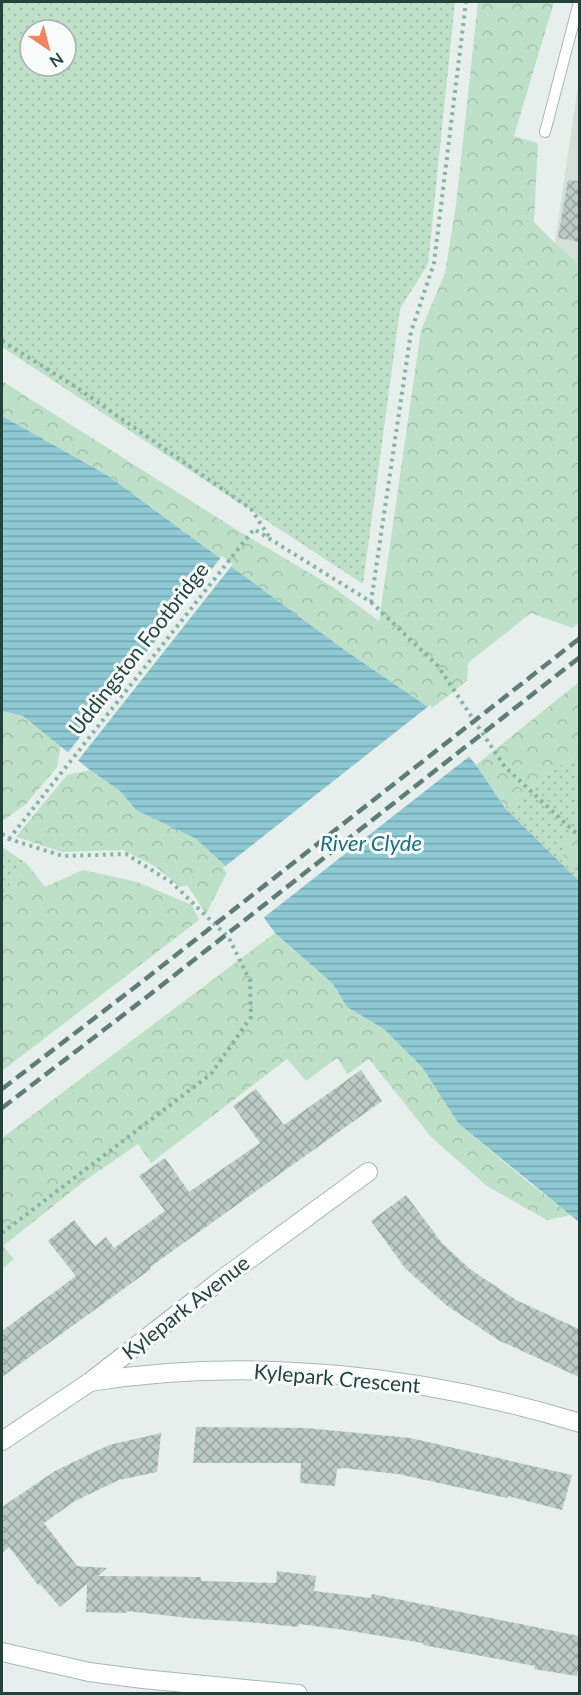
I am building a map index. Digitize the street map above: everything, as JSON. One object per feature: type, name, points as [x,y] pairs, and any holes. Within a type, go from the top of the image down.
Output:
[{"type":"street","name":"Kylepark Avenue","points":[[2,1441],[90,1382],[220,1280],[368,1172]]},
{"type":"street","name":"Kylepark Crescent","points":[[90,1382],[141,1374],[213,1369],[309,1373],[400,1382],[537,1410],[579,1423]]},
{"type":"street","points":[[2,1652],[89,1672],[298,1694]]},
{"type":"lane","points":[[545,132],[579,2]]},
{"type":"path","points":[[371,602],[411,332],[435,262],[466,2]]},
{"type":"path","points":[[2,341],[76,387],[250,509],[271,539],[371,602],[438,666],[506,767],[579,837]]},
{"type":"path","name":"Uddingston Footbridge","points":[[9,839],[239,546],[254,529],[271,539]]},
{"type":"path","points":[[2,834],[9,839],[63,856],[126,854],[171,882],[229,938],[250,981],[251,1017],[211,1074],[2,1233]]},
{"type":"shaded area","points":[[579,78],[579,264],[555,243]]},
{"type":"green space","points":[[2,2],[455,2],[428,264],[400,309],[363,584],[2,347]]},
{"type":"green space","points":[[478,2],[554,2],[514,136],[538,143],[534,222],[579,264],[580,622],[572,628],[531,613],[468,663],[467,681],[431,709],[346,651],[107,475],[2,416],[2,381],[237,530],[333,587],[379,621],[421,330],[445,273],[456,205]]},
{"type":"green space","points":[[579,682],[579,751],[505,808],[476,765]]},
{"type":"green space","points":[[2,711],[23,716],[61,746],[57,767],[26,804],[4,820],[2,819]]},
{"type":"green space","points":[[579,751],[579,881],[505,808]]},
{"type":"green space","points":[[90,770],[120,791],[136,810],[194,837],[229,869],[206,914],[187,885],[180,887],[156,867],[124,850],[62,852],[16,837],[67,775]]},
{"type":"green space","points":[[579,828],[579,875],[563,855],[565,840]]},
{"type":"green space","points":[[2,847],[27,864],[2,895]]},
{"type":"green space","points":[[27,864],[45,887],[83,870],[137,882],[192,905],[199,920],[2,1071],[2,895]]},
{"type":"green space","points":[[275,933],[333,984],[347,1007],[384,1029],[422,1067],[459,1124],[571,1215],[547,1220],[487,1186],[432,1138],[369,1059],[347,1074],[337,1058],[306,1081],[287,1059],[151,1163],[138,1144],[87,1179],[3,1246],[14,1259],[2,1269],[2,1138]]},
{"type":"water","name":"River Clyde","points":[[2,416],[107,475],[346,651],[431,709],[476,765],[505,808],[579,881],[579,1222],[459,1124],[422,1067],[384,1029],[347,1007],[333,984],[275,933],[229,869],[195,838],[136,810],[120,791],[23,716],[2,711]]},
{"type":"pier","points":[[222,556],[233,564],[76,763],[66,755]]},
{"type":"pier","points":[[430,705],[471,755],[262,919],[223,868]]},
{"type":"building","points":[[568,180],[579,181],[579,242],[558,238]]},
{"type":"building","points":[[361,1070],[382,1101],[150,1267],[151,1269],[2,1377],[2,1331],[76,1276],[48,1241],[74,1220],[95,1246],[106,1237],[114,1248],[165,1211],[139,1176],[165,1158],[189,1192],[260,1143],[233,1106],[256,1089],[284,1125]]},
{"type":"building","points":[[406,1195],[442,1243],[470,1269],[516,1300],[579,1329],[579,1377],[498,1340],[446,1305],[405,1268],[371,1221]]},
{"type":"building","points":[[196,1427],[306,1428],[410,1438],[572,1475],[562,1510],[508,1496],[507,1498],[398,1474],[343,1468],[337,1469],[335,1486],[300,1483],[301,1463],[193,1463]]},
{"type":"building","points":[[161,1433],[157,1472],[119,1480],[75,1501],[44,1523],[77,1566],[107,1568],[98,1576],[201,1577],[201,1581],[276,1583],[277,1571],[316,1576],[314,1591],[371,1598],[372,1594],[579,1636],[577,1676],[534,1669],[535,1666],[423,1645],[423,1643],[299,1624],[298,1627],[127,1611],[127,1613],[86,1612],[87,1584],[60,1607],[40,1584],[38,1585],[9,1547],[2,1553],[2,1507],[55,1471],[109,1445]]},
{"type":"railway","points":[[2,1089],[580,638]]},
{"type":"railway","points":[[2,1108],[580,657]]}]
